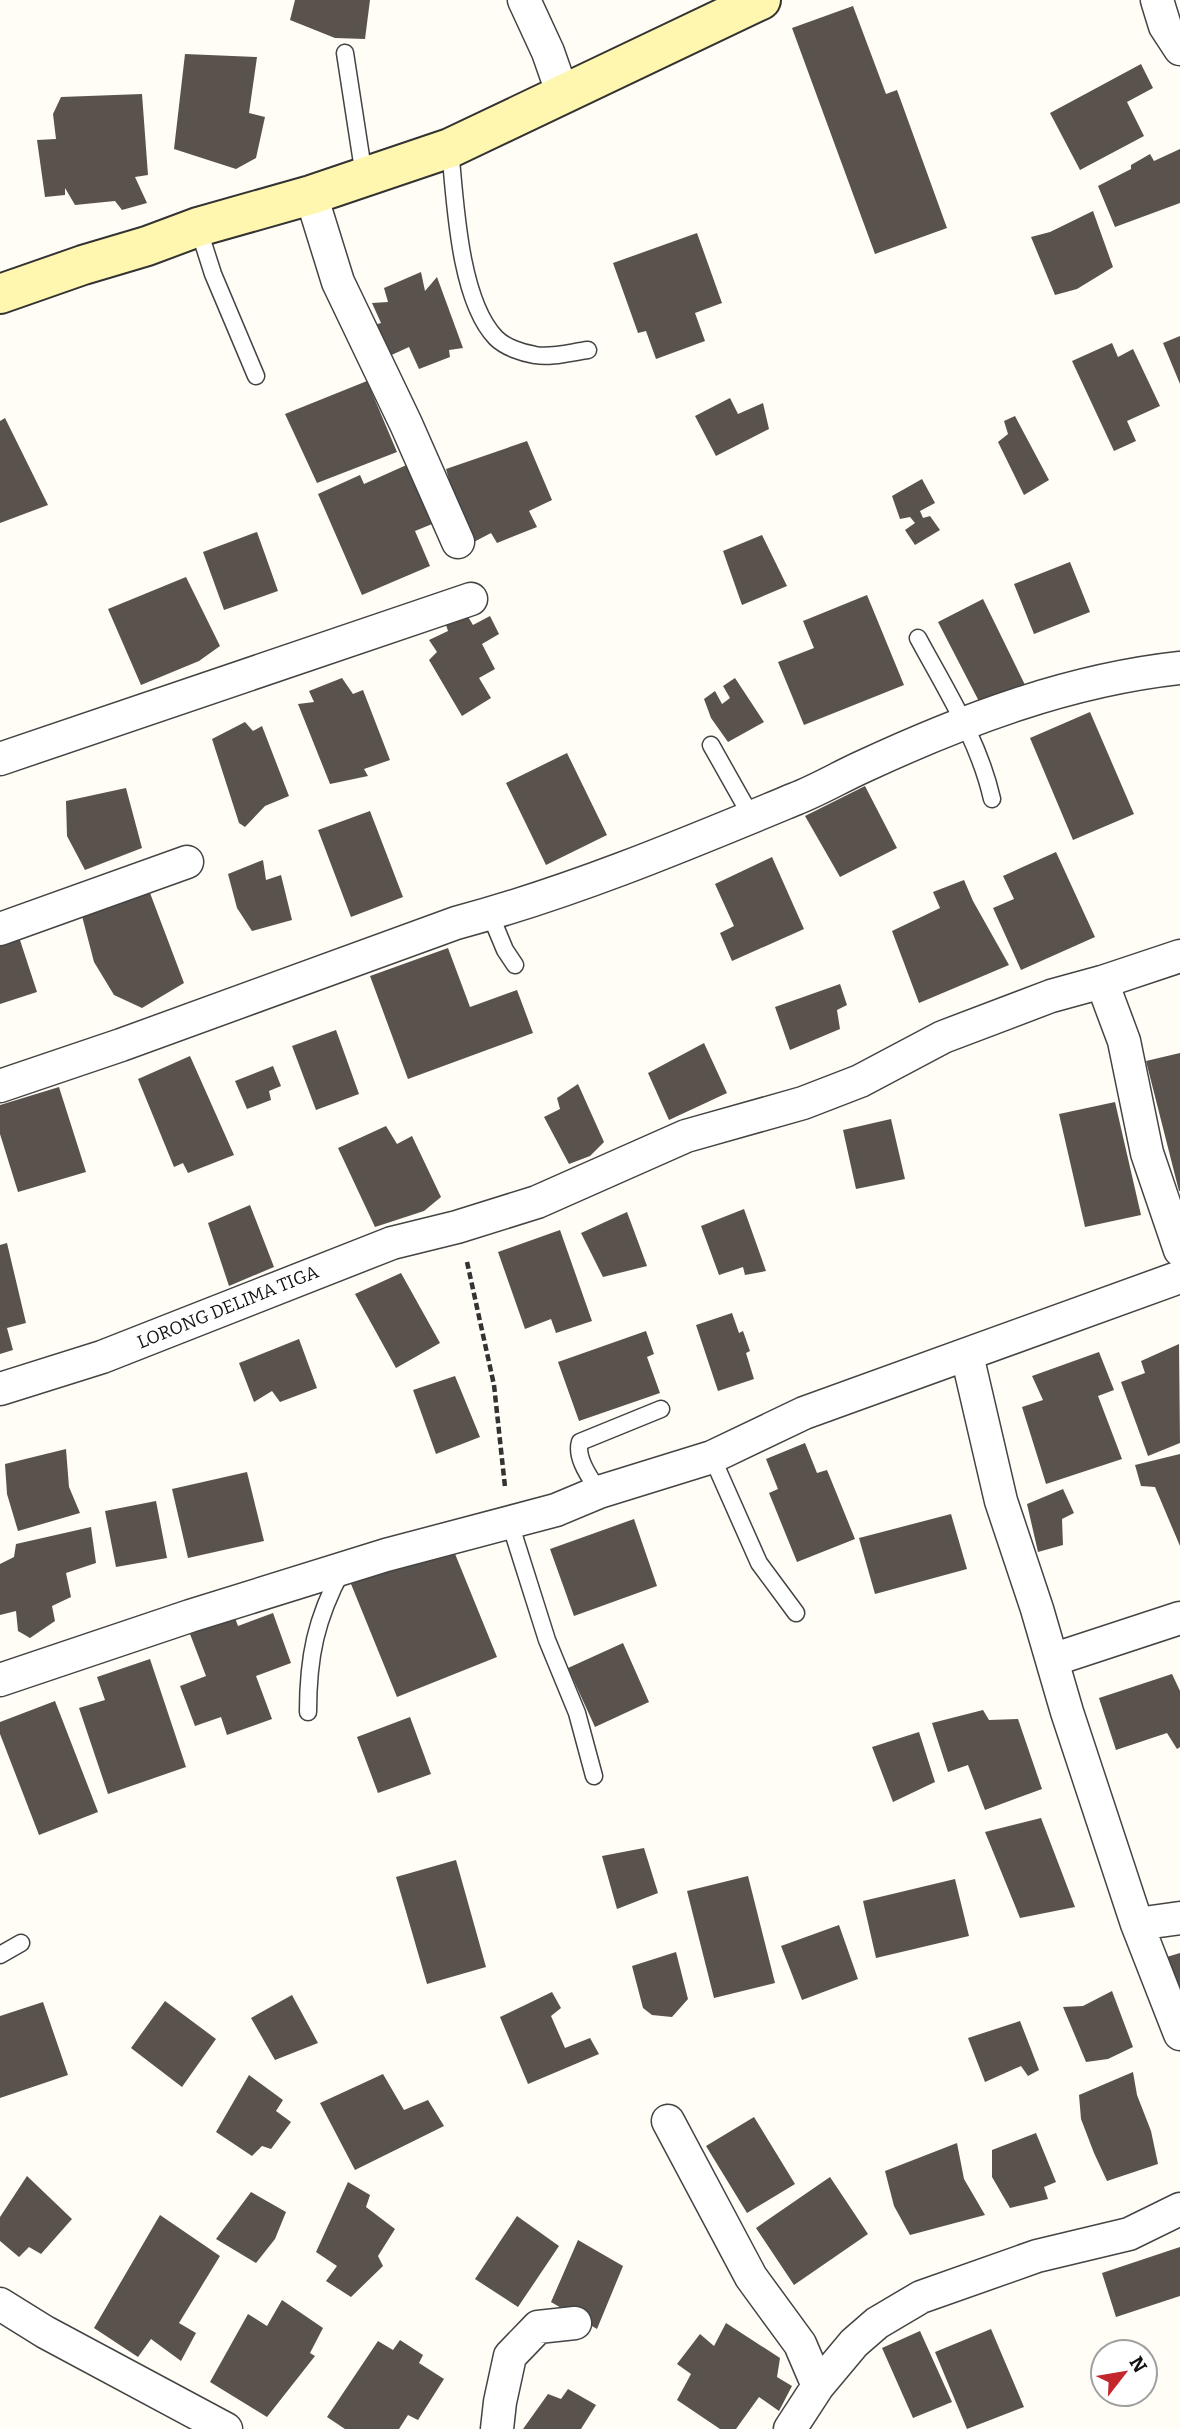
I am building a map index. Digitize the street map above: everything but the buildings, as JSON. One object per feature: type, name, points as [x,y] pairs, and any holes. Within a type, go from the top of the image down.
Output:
[{"type":"street","points":[[524,0],[548,52],[563,95]]},
{"type":"street","points":[[0,295],[198,227],[312,195],[450,148],[761,0]]},
{"type":"street","points":[[1157,0],[1165,26],[1180,49]]},
{"type":"street","points":[[312,195],[338,282],[406,424],[458,542]]},
{"type":"street","points":[[0,759],[471,599]]},
{"type":"street","points":[[0,1086],[146,1037],[456,923],[490,914],[650,859],[797,799],[862,766],[964,724],[1067,688],[1142,672],[1180,668]]},
{"type":"street","points":[[0,929],[187,862]]},
{"type":"street","name":"LORONG DELIMA TIGA","points":[[0,1389],[102,1357],[392,1243],[457,1227],[537,1202],[686,1136],[803,1103],[860,1081],[943,1037],[1051,996],[1180,956]]},
{"type":"street","points":[[1102,982],[1124,1041],[1147,1153],[1180,1250]]},
{"type":"street","points":[[0,1680],[190,1616],[386,1555],[556,1510],[599,1492],[712,1457],[804,1413],[1180,1277]]},
{"type":"street","points":[[967,1355],[1001,1501],[1136,1924],[1180,2034]]},
{"type":"street","points":[[1052,1660],[1180,1618]]},
{"type":"street","points":[[1136,1924],[1180,1918]]},
{"type":"street","points":[[668,2121],[751,2277],[800,2344],[818,2386]]},
{"type":"street","points":[[790,2429],[818,2386],[854,2343],[877,2323],[921,2297],[1037,2256],[1129,2234],[1180,2209]]},
{"type":"street","points":[[0,2304],[45,2332],[226,2429]]},
{"type":"street","points":[[497,2429],[510,2356],[538,2327],[575,2323]]},
{"type":"lane","points":[[345,52],[364,176]]},
{"type":"lane","points":[[450,148],[463,261],[484,323],[498,340],[516,350],[537,356],[588,350]]},
{"type":"lane","points":[[198,227],[213,274],[256,376]]},
{"type":"lane","points":[[918,638],[964,724],[986,773],[992,799]]},
{"type":"lane","points":[[711,745],[751,816]]},
{"type":"lane","points":[[490,914],[505,950],[515,965]]},
{"type":"lane","points":[[599,1492],[580,1458],[580,1443],[661,1409]]},
{"type":"lane","points":[[712,1457],[759,1563],[796,1613]]},
{"type":"lane","points":[[510,1523],[547,1640],[577,1713],[594,1776]]},
{"type":"lane","points":[[308,1712],[311,1652],[325,1603],[342,1569]]},
{"type":"lane","points":[[0,1955],[21,1943]]},
{"type":"path","points":[[457,1227],[494,1385],[510,1523]]}]
